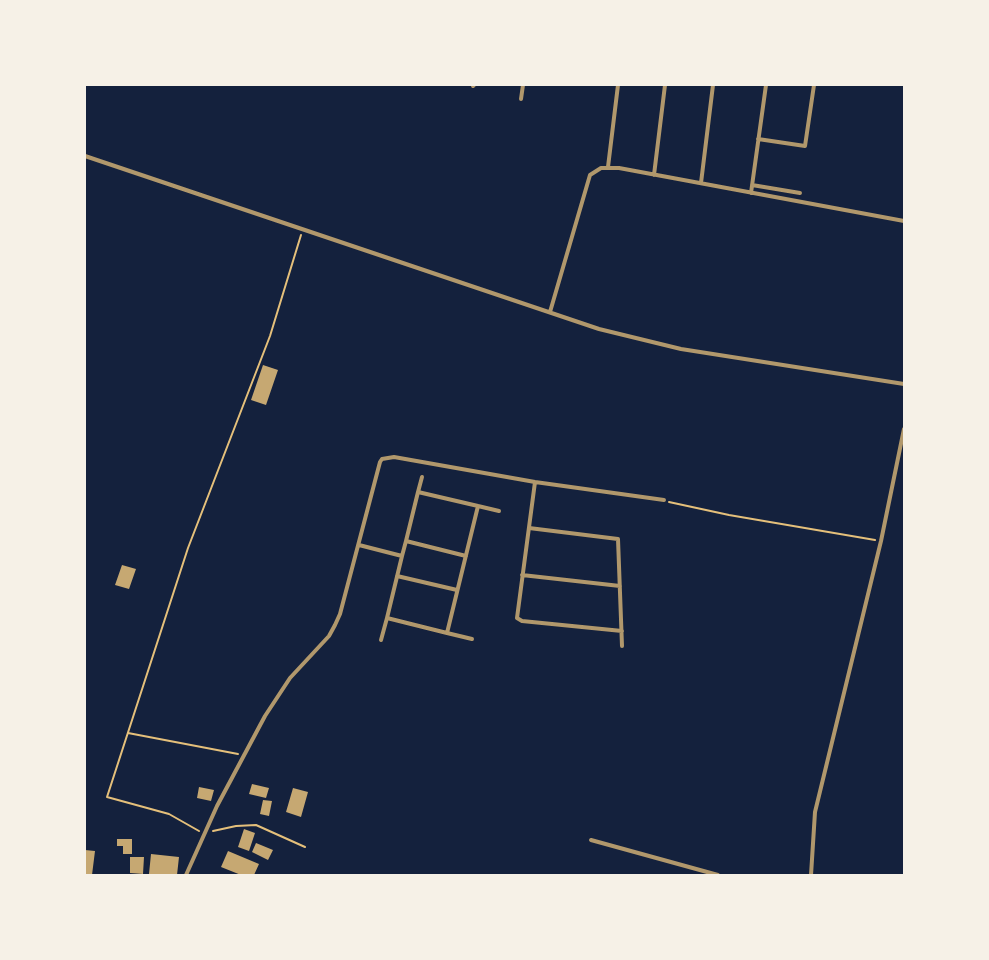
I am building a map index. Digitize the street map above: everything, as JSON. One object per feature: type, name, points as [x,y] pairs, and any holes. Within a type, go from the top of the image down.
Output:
[{"type":"street","points":[[521,99],[523,85]]},
{"type":"street","points":[[608,167],[618,85]]},
{"type":"street","points":[[654,175],[665,85]]},
{"type":"street","points":[[701,183],[713,85]]},
{"type":"street","points":[[751,193],[766,85]]},
{"type":"street","points":[[758,139],[805,146],[814,85]]},
{"type":"street","points":[[85,156],[303,230],[381,254],[600,329],[681,349],[904,384]]},
{"type":"street","points":[[550,312],[590,175],[596,170],[608,167],[904,221]]},
{"type":"street","points":[[752,185],[800,193]]},
{"type":"street","points":[[811,875],[815,812],[881,541],[904,428]]},
{"type":"street","points":[[186,875],[204,834],[243,755],[265,716],[290,678],[329,636],[335,625],[340,614],[380,462],[385,458],[394,457],[535,482],[664,500]]},
{"type":"street","points":[[381,640],[422,477]]},
{"type":"street","points":[[535,482],[517,616],[520,620],[622,631]]},
{"type":"street","points":[[418,492],[499,511]]},
{"type":"street","points":[[447,633],[478,506]]},
{"type":"street","points":[[529,528],[618,539],[622,646]]},
{"type":"street","points":[[406,541],[466,556]]},
{"type":"street","points":[[359,545],[402,556]]},
{"type":"street","points":[[522,575],[620,586]]},
{"type":"street","points":[[397,576],[457,590]]},
{"type":"street","points":[[387,618],[472,639]]},
{"type":"street","points":[[591,840],[696,873],[718,875]]},
{"type":"path","points":[[303,230],[270,336],[188,548],[107,796],[169,814],[204,834],[236,826],[256,826],[305,847]]},
{"type":"path","points":[[664,500],[729,515],[881,541]]},
{"type":"path","points":[[128,733],[243,755]]},
{"type":"building","points":[[263,365],[278,370],[266,405],[251,400]]},
{"type":"building","points":[[122,565],[136,569],[129,589],[115,585]]},
{"type":"building","points":[[252,784],[269,788],[266,798],[249,794]]},
{"type":"building","points":[[199,787],[214,790],[211,801],[197,798]]},
{"type":"building","points":[[293,788],[308,792],[301,817],[286,812]]},
{"type":"building","points":[[263,800],[272,801],[269,816],[260,814]]},
{"type":"building","points":[[244,829],[255,833],[249,851],[238,847]]},
{"type":"building","points":[[117,839],[132,839],[132,854],[123,854],[123,846],[117,846]]},
{"type":"building","points":[[256,843],[273,850],[268,860],[252,852]]},
{"type":"building","points":[[85,850],[95,851],[92,875],[85,875]]},
{"type":"building","points":[[228,851],[259,864],[254,875],[241,875],[221,867]]},
{"type":"building","points":[[151,854],[179,857],[177,875],[149,874]]},
{"type":"building","points":[[130,857],[144,857],[143,874],[130,873]]}]
